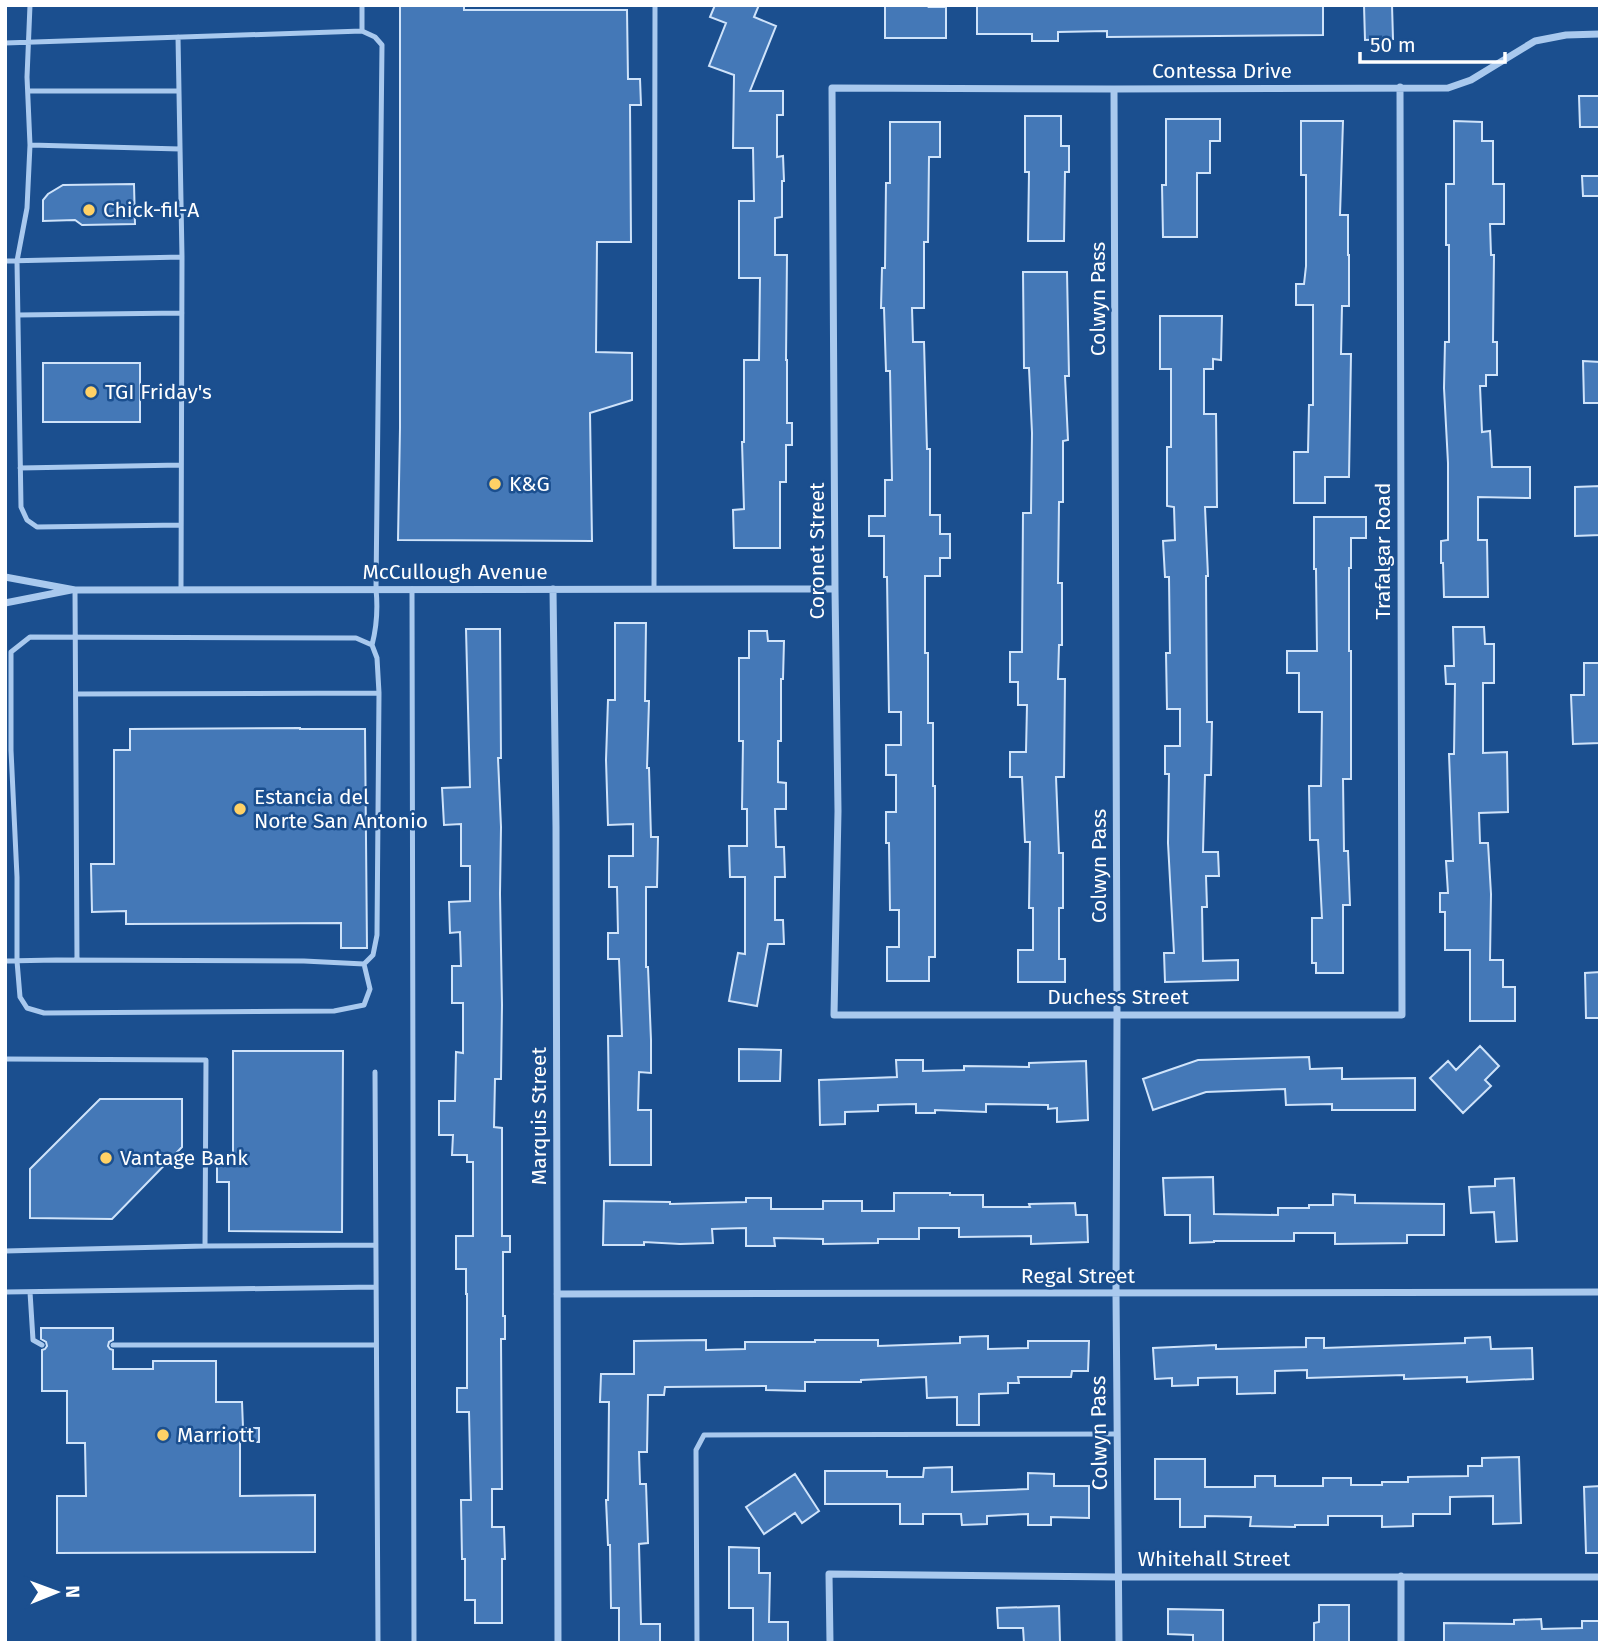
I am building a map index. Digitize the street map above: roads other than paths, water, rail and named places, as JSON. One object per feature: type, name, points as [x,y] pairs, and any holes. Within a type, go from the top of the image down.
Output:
[{"type":"street","name":"Contessa Drive","points":[[832,88],[1448,88],[1471,80],[1535,41],[1566,35],[1600,34]]},
{"type":"street","name":"Trafalgar Road","points":[[1400,87],[1402,1015]]},
{"type":"street","name":"Coronet Street","points":[[832,88],[838,811],[834,1015]]},
{"type":"street","name":"Colwyn Pass","points":[[1114,89],[1119,1643]]},
{"type":"street","name":"McCullough Avenue","points":[[5,576],[75,590]]},
{"type":"street","name":"Marquis Street","points":[[552,589],[556,841],[558,1643]]},
{"type":"street","name":"McCullough Avenue","points":[[5,603],[75,590],[835,589]]},
{"type":"street","name":"Duchess Street","points":[[834,1015],[1402,1015]]},
{"type":"street","name":"Regal Street","points":[[557,1294],[1600,1292]]},
{"type":"street","name":"Whitehall Street","points":[[830,1643],[829,1574],[1600,1577]]},
{"type":"street","points":[[1401,1576],[1401,1643]]},
{"type":"lane","points":[[30,5],[27,208],[17,261],[21,507],[27,520],[37,527],[181,525]]},
{"type":"lane","points":[[362,5],[362,31]]},
{"type":"lane","points":[[654,589],[655,5]]},
{"type":"lane","points":[[5,43],[362,31],[375,37],[382,45],[377,618],[372,645],[377,658],[379,693],[377,935],[373,955],[364,964],[304,961],[5,961]]},
{"type":"lane","points":[[178,37],[182,257],[181,589]]},
{"type":"lane","points":[[28,91],[179,91]]},
{"type":"lane","points":[[30,145],[180,149]]},
{"type":"lane","points":[[5,261],[182,257]]},
{"type":"lane","points":[[18,315],[182,313]]},
{"type":"lane","points":[[20,468],[181,465]]},
{"type":"lane","points":[[412,589],[414,1643]]},
{"type":"lane","points":[[75,590],[77,960]]},
{"type":"lane","points":[[364,964],[370,989],[364,1005],[334,1012],[44,1013],[27,1008],[20,997],[17,961],[17,877],[9,782],[11,652],[30,637],[356,638],[372,645]]},
{"type":"lane","points":[[76,694],[379,693]]},
{"type":"lane","points":[[5,1059],[206,1060],[205,1246]]},
{"type":"lane","points":[[375,1072],[378,1643]]},
{"type":"lane","points":[[5,1251],[376,1245]]},
{"type":"lane","points":[[5,1292],[376,1287]]},
{"type":"lane","points":[[30,1292],[33,1340],[41,1345]]},
{"type":"lane","points":[[113,1345],[376,1345]]},
{"type":"lane","points":[[697,1643],[696,1450],[704,1435],[1117,1434]]},
{"type":"place","name":"Chick-fil-A","points":[[89,210]]},
{"type":"place","name":"TGI Friday's","points":[[91,392]]},
{"type":"place","name":"K&G","points":[[495,484]]},
{"type":"place","name":"Estancia del Norte San Antonio","points":[[240,809]]},
{"type":"place","name":"Vantage Bank","points":[[106,1158]]},
{"type":"place","name":"Marriott","points":[[163,1435]]}]
